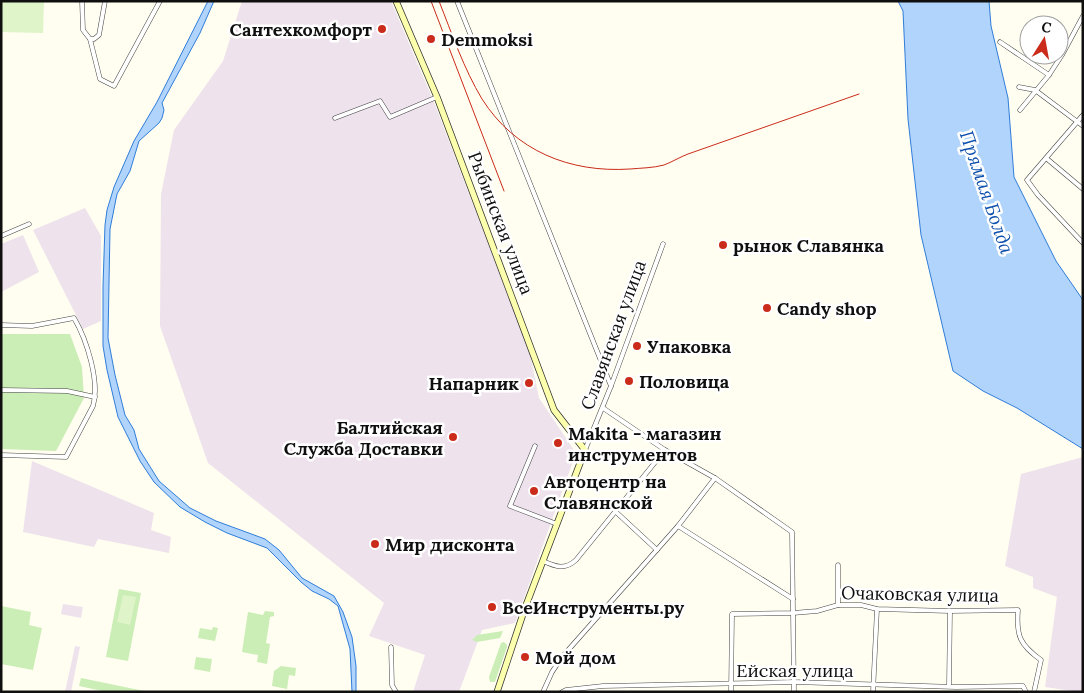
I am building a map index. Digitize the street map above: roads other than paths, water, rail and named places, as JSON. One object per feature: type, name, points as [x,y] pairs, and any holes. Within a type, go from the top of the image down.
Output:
[{"type":"main road","name":"Рыбинская улица","points":[[396,1],[437,97],[554,410],[585,450]]},
{"type":"main road","name":"Славянская улица","points":[[497,690],[585,450]]},
{"type":"street","points":[[82,1],[83,30],[90,39],[100,80],[114,86],[160,1]]},
{"type":"street","points":[[90,39],[94,39],[99,35],[105,1]]},
{"type":"street","points":[[457,1],[611,386]]},
{"type":"street","points":[[1020,110],[1049,75],[1083,16]]},
{"type":"street","points":[[1000,42],[1049,75]]},
{"type":"street","points":[[1019,88],[1035,90],[1083,126]]},
{"type":"street","points":[[335,118],[380,101],[390,117],[437,97]]},
{"type":"street","points":[[1083,115],[1027,180],[1038,195],[1083,243]]},
{"type":"street","points":[[1046,158],[1083,189]]},
{"type":"street","points":[[1,236],[29,224]]},
{"type":"street","name":"Славянская улица","points":[[585,450],[611,386],[662,244]]},
{"type":"street","points":[[1,325],[32,326],[74,318],[80,328],[96,381],[93,406],[66,457],[1,455]]},
{"type":"street","points":[[1,390],[67,391],[95,397]]},
{"type":"street","points":[[602,408],[665,450],[715,478],[792,532],[794,692]]},
{"type":"street","points":[[535,446],[510,506],[557,524]]},
{"type":"street","points":[[543,561],[555,565],[569,566],[576,560],[665,450]]},
{"type":"street","points":[[543,692],[552,672],[562,657],[658,550],[715,478]]},
{"type":"street","points":[[616,512],[658,550]]},
{"type":"street","points":[[678,526],[793,599]]},
{"type":"street","points":[[838,565],[838,605]]},
{"type":"street","name":"Очаковская улица","points":[[731,684],[732,614],[793,613],[838,605],[861,605],[877,609],[1018,610],[1016,630],[1027,650],[1041,660],[1034,692]]},
{"type":"street","points":[[873,692],[877,609]]},
{"type":"street","points":[[949,686],[950,611]]},
{"type":"street","points":[[391,647],[392,685],[396,692]]},
{"type":"street","name":"Ейская улица","points":[[562,692],[603,686],[794,682],[949,686],[956,689],[1022,686],[1026,692]]},
{"type":"street","points":[[731,684],[731,692]]},
{"type":"street","points":[[602,692],[603,686]]},
{"type":"street","points":[[655,686],[655,692]]},
{"type":"water","points":[[208,1],[214,1],[200,33],[162,103],[164,110],[162,118],[139,141],[130,171],[117,194],[110,229],[108,338],[115,375],[125,415],[134,430],[139,449],[159,481],[190,508],[216,521],[265,539],[279,550],[302,578],[334,596],[343,612],[352,637],[356,666],[356,692],[352,692],[350,649],[338,606],[329,599],[312,591],[267,548],[227,533],[205,522],[180,507],[154,482],[140,461],[118,417],[107,370],[103,346],[103,286],[107,210],[114,187],[134,141],[157,102]]},
{"type":"water","name":"Прямая Болда","points":[[898,1],[989,1],[991,26],[1008,98],[1014,177],[1056,261],[1083,300],[1083,449],[1017,408],[983,391],[953,371],[921,235],[908,119],[903,11]]},
{"type":"railway","points":[[431,1],[504,191]]},
{"type":"railway","points":[[439,1],[470,76],[482,99],[495,117],[528,145],[546,155],[586,167],[630,169],[664,165],[688,154],[859,94]]},
{"type":"place","name":"Сантехкомфорт","points":[[382,29]]},
{"type":"place","name":"Demmoksi","points":[[431,39]]},
{"type":"place","name":"рынок Славянка","points":[[723,245]]},
{"type":"place","name":"Candy shop","points":[[767,308]]},
{"type":"place","name":"Упаковка","points":[[637,346]]},
{"type":"place","name":"Половица","points":[[629,381]]},
{"type":"place","name":"Напарник","points":[[529,383]]},
{"type":"place","name":"Балтийская Служба Доставки","points":[[453,437]]},
{"type":"place","name":"Makita - магазин инструментов","points":[[558,443]]},
{"type":"place","name":"Автоцентр на Славянской","points":[[534,491]]},
{"type":"place","name":"Мир дисконта","points":[[375,544]]},
{"type":"place","name":"ВсеИнструменты.ру","points":[[492,607]]},
{"type":"place","name":"Мой дом","points":[[525,657]]}]
